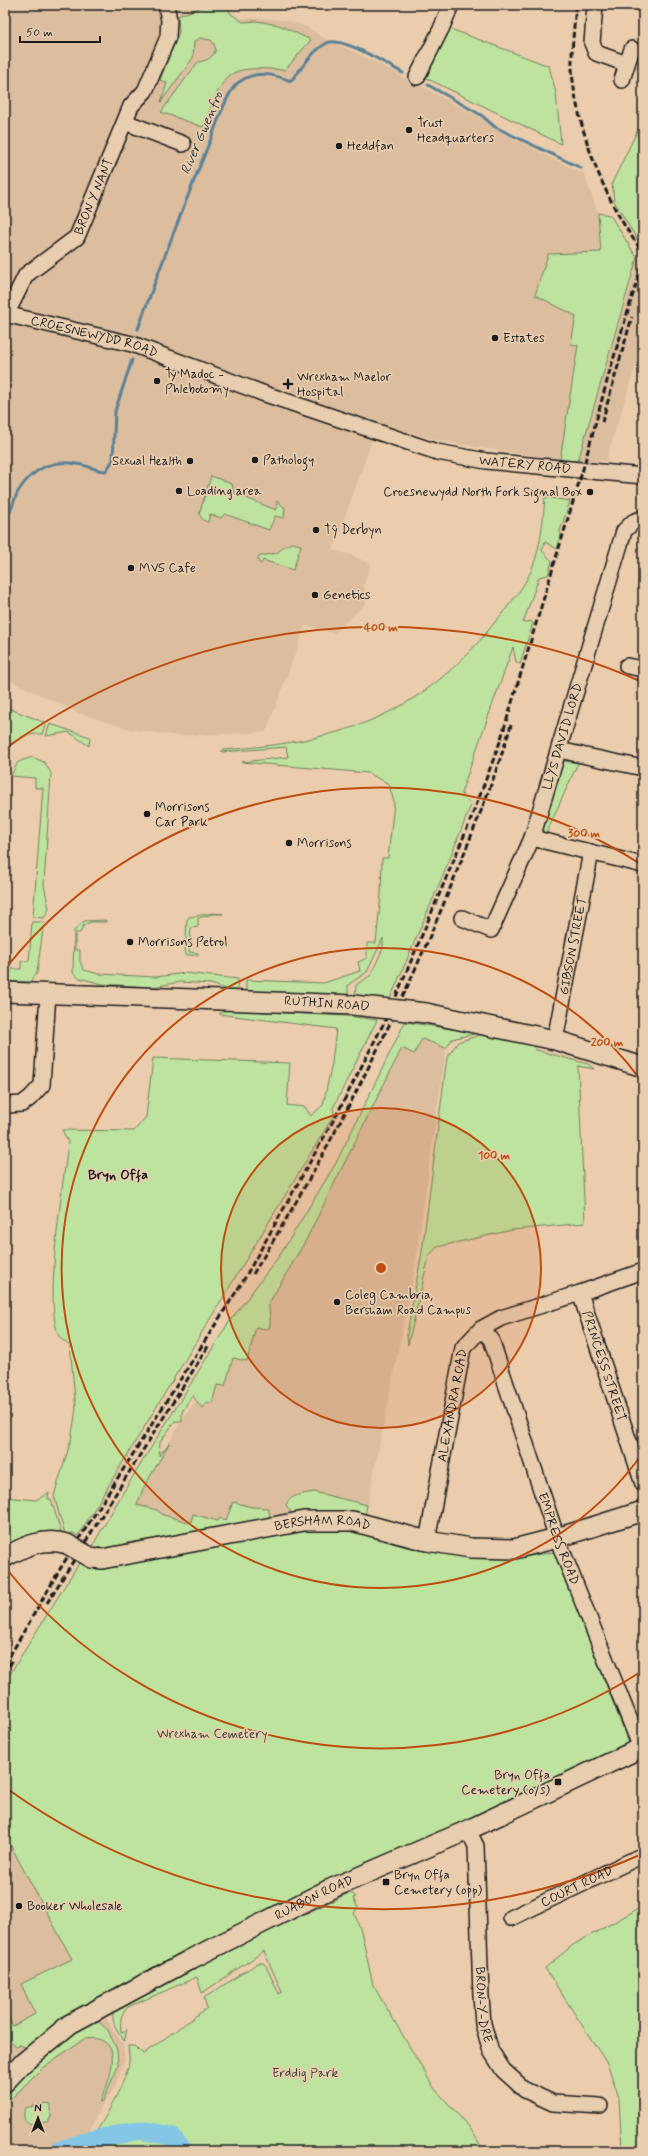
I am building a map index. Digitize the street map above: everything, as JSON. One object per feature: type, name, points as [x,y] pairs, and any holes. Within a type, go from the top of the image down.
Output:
[{"type":"main road","name":"RUTHIN ROAD","points":[[5,992],[353,1005],[426,1013],[555,1040],[643,1066]]},
{"type":"main road","name":"BERSHAM ROAD","points":[[5,1557],[26,1546],[47,1540],[67,1544],[92,1558],[102,1559],[304,1521],[352,1521],[427,1541],[471,1548],[514,1549],[557,1538],[643,1511]]},
{"type":"main road","name":"RUABON ROAD","points":[[5,2082],[24,2063],[70,2024],[272,1917],[328,1890],[468,1830],[642,1749]]},
{"type":"street","name":"BRON Y NANT","points":[[6,315],[26,274],[77,237],[131,106],[145,91],[168,37],[169,20],[166,5]]},
{"type":"street","points":[[416,77],[441,29],[451,5]]},
{"type":"street","points":[[595,5],[592,43],[596,53],[627,64]]},
{"type":"street","points":[[622,80],[632,49]]},
{"type":"street","points":[[125,122],[183,144]]},
{"type":"street","name":"CROESNEWYDD ROAD","points":[[6,315],[132,344],[265,394],[409,443]]},
{"type":"street","name":"WATERY ROAD","points":[[409,443],[437,452],[486,462],[643,476]]},
{"type":"street","name":"LLYS DAVID LORD","points":[[462,918],[490,930],[532,838],[624,531],[633,522],[643,518]]},
{"type":"street","points":[[627,666],[643,669]]},
{"type":"street","points":[[559,750],[643,768]]},
{"type":"street","points":[[532,838],[643,865]]},
{"type":"street","name":"GIBSON STREET","points":[[555,1040],[591,852]]},
{"type":"street","points":[[5,1105],[22,1104],[42,1085],[48,994]]},
{"type":"street","name":"ALEXANDRA ROAD","points":[[427,1541],[463,1348],[481,1329],[501,1318],[643,1271]]},
{"type":"street","name":"PRINCESS STREET","points":[[580,1293],[643,1484]]},
{"type":"street","name":"EMPRESS ROAD","points":[[481,1329],[491,1339],[557,1538],[642,1749]]},
{"type":"street","name":"BRON-Y-DRE","points":[[468,1830],[476,1846],[483,2024],[491,2051],[503,2070],[525,2090],[553,2103],[600,2106]]},
{"type":"street","name":"COURT ROAD","points":[[511,1918],[643,1855]]},
{"type":"shaded area","name":"Wrexham Maelor Hospital","points":[[5,5],[225,5],[214,18],[261,18],[289,21],[307,27],[333,44],[338,44],[387,68],[479,117],[498,131],[579,172],[583,171],[598,213],[614,241],[572,344],[578,345],[560,460],[445,442],[378,424],[333,550],[355,556],[371,564],[364,584],[366,603],[334,634],[306,625],[266,732],[179,736],[129,729],[81,714],[5,678]]},
{"type":"shaded area","points":[[643,243],[643,342],[606,461],[578,461]]},
{"type":"shaded area","name":"Coleg Cambria, Bersham Road Campus","points":[[408,1035],[446,1048],[414,1272],[365,1517],[291,1515],[268,1518],[205,1532],[122,1543],[143,1489],[183,1419],[306,1240]]},
{"type":"shaded area","points":[[5,1835],[99,2008],[123,2044],[125,2059],[115,2087],[98,2112],[86,2140],[32,2151],[5,2151]]},
{"type":"green space","points":[[207,5],[227,5],[230,13],[243,22],[257,21],[279,25],[311,40],[285,70],[249,69],[237,71],[229,76],[222,83],[203,127],[161,112],[198,62],[207,60],[213,55],[215,48],[211,40],[200,38],[194,42],[193,58],[161,102],[167,83],[160,80],[179,32],[178,16]]},
{"type":"green space","points":[[448,28],[549,66],[556,93],[561,144],[426,78]]},
{"type":"green space","points":[[643,119],[643,242],[640,244],[614,201],[612,183]]},
{"type":"green space","points":[[598,213],[610,215],[637,258],[578,461],[560,460],[578,345],[571,344],[576,316],[535,295],[548,254],[601,252]]},
{"type":"green space","points":[[211,476],[232,484],[234,493],[276,510],[277,501],[285,508],[284,518],[275,516],[269,530],[225,514],[221,518],[210,514],[208,522],[203,520],[199,514]]},
{"type":"green space","points":[[545,497],[570,501],[560,531],[561,535],[557,549],[545,542],[542,551],[552,561],[548,575],[539,577],[523,623],[530,621],[533,623],[520,664],[516,662],[513,647],[461,793],[471,805],[444,873],[390,999],[355,996],[356,985],[371,975],[383,948],[383,938],[367,972],[348,985],[348,995],[246,991],[246,980],[324,983],[360,971],[358,962],[367,958],[367,943],[376,943],[381,895],[382,858],[388,858],[394,803],[389,784],[368,773],[242,762],[288,757],[286,747],[222,752],[222,750],[300,741],[335,733],[368,721],[400,706],[430,687],[459,662],[487,632],[511,603],[527,579],[537,553],[541,534]]},
{"type":"green space","points":[[292,543],[301,545],[293,570],[263,560],[261,564],[259,563],[258,559],[260,556],[277,553],[285,546]]},
{"type":"green space","points":[[5,707],[46,723],[42,734],[32,734],[22,737],[5,748]]},
{"type":"green space","points":[[50,724],[90,737],[89,746],[69,732],[46,736]]},
{"type":"green space","points":[[32,757],[44,762],[51,773],[44,885],[49,909],[44,918],[33,917],[43,788],[35,788],[35,778],[11,776],[18,762]]},
{"type":"green space","points":[[564,761],[578,763],[544,838],[540,830],[559,766]]},
{"type":"green space","points":[[213,913],[223,914],[213,914],[198,918],[198,927],[191,928],[189,952],[198,953],[198,956],[185,955],[187,920],[189,917]]},
{"type":"green space","points":[[106,920],[106,922],[90,922],[83,926],[80,933],[75,933],[75,950],[80,950],[80,962],[84,970],[99,974],[156,977],[185,973],[238,979],[237,991],[228,990],[211,984],[180,982],[153,987],[102,984],[79,978],[73,973],[74,931],[84,921]]},
{"type":"green space","points":[[32,922],[44,922],[37,973],[30,982],[5,981],[5,976],[11,976],[11,969],[21,969],[21,961],[29,961]]},
{"type":"green space","points":[[225,1010],[347,1016],[377,1020],[333,1108],[334,1115],[78,1536],[73,1533],[65,1534],[54,1496],[71,1440],[76,1409],[70,1346],[59,1336],[55,1320],[53,1298],[56,1242],[68,1142],[62,1130],[134,1131],[146,1117],[153,1058],[290,1063],[287,1105],[305,1107],[311,1116],[323,1105],[332,1063],[336,1029],[219,1014]]},
{"type":"green space","points":[[405,1022],[478,1033],[452,1039],[446,1048],[422,1039],[414,1054],[402,1048],[306,1240],[269,1303],[269,1328],[266,1329],[256,1327],[247,1361],[233,1358],[225,1386],[217,1385],[212,1403],[207,1402],[202,1408],[192,1395],[182,1412],[182,1421],[175,1421],[160,1442],[159,1456],[170,1442],[143,1489],[137,1505],[157,1510],[163,1515],[188,1522],[191,1522],[193,1514],[218,1521],[220,1518],[226,1520],[233,1502],[252,1507],[268,1508],[270,1515],[268,1518],[205,1532],[126,1543],[115,1549],[106,1549],[93,1545],[121,1496],[227,1325],[280,1255],[336,1163]]},
{"type":"green space","points":[[483,1034],[531,1044],[536,1050],[588,1064],[594,1069],[578,1066],[585,1223],[512,1230],[437,1247],[429,1256],[408,1345],[407,1334],[422,1252],[447,1057],[458,1042]]},
{"type":"green space","points":[[314,1492],[367,1505],[365,1517],[293,1515],[286,1505],[288,1501],[298,1495]]},
{"type":"green space","points":[[49,1493],[48,1499],[51,1499],[61,1532],[60,1536],[44,1534],[31,1535],[19,1540],[5,1549],[5,1497],[36,1500]]},
{"type":"green space","name":"Wrexham Cemetery","points":[[303,1529],[350,1530],[406,1547],[516,1558],[555,1552],[631,1749],[99,2008],[94,1999],[67,2016],[28,2048],[19,2045],[18,2047],[5,2037],[5,2022],[8,2018],[13,2026],[35,2014],[21,1984],[72,1959],[7,1839],[5,1840],[5,1682],[81,1560]]},
{"type":"green space","name":"Erddig Park","points":[[349,1893],[356,1897],[353,1898],[358,1908],[354,1913],[361,1931],[373,1985],[434,2088],[470,2128],[484,2151],[82,2151],[95,2134],[123,2081],[129,2062],[128,2046],[135,2046],[143,2054],[207,2008],[204,1998],[258,1963],[263,1963],[266,1966],[279,1994],[282,1992],[264,1951],[202,1993],[197,1977],[128,2007],[123,2013],[121,2021],[121,2032],[127,2030],[124,2041],[115,2027],[113,2019],[114,2009],[117,2003]]},
{"type":"green space","points":[[643,1906],[643,2151],[622,2151],[619,2099],[608,2065],[545,1968],[573,1945]]},
{"type":"green space","points":[[89,2020],[99,2022],[108,2030],[117,2050],[118,2066],[103,2101],[100,2102],[111,2071],[111,2051],[106,2043],[98,2039],[84,2039],[42,2068],[5,2105],[5,2089]]},
{"type":"green space","points":[[47,2103],[51,2104],[51,2116],[49,2121],[30,2124],[24,2119],[25,2108]]},
{"type":"waterway","name":"River Gwenfro","points":[[138,329],[220,115],[231,92],[239,82],[245,78],[265,74],[291,81],[316,51],[327,43],[334,42],[343,43],[354,47],[403,73]]},
{"type":"waterway","name":"River Gwenfro","points":[[428,85],[481,115],[495,127],[581,168]]},
{"type":"waterway","name":"River Gwenfro","points":[[5,520],[10,513],[17,494],[24,483],[30,476],[44,467],[52,464],[68,463],[106,471],[113,460],[115,411],[132,360]]},
{"type":"waterway","points":[[58,2151],[92,2140],[140,2130],[171,2136],[182,2151]]},
{"type":"railway","points":[[576,5],[572,72],[582,125],[589,148],[607,193],[618,215],[643,252]]},
{"type":"railway","points":[[5,1664],[63,1564],[243,1281],[337,1114],[389,1013],[469,824],[500,742],[583,469],[610,370],[643,261]]},
{"type":"railway","points":[[602,422],[632,317]]},
{"type":"railway","points":[[253,1274],[334,1134],[406,990],[428,941],[474,829],[490,788],[511,725]]},
{"type":"railway","points":[[47,1603],[209,1345]]},
{"type":"railway","points":[[5,1674],[12,1661]]},
{"type":"place","name":"Trust Headquarters","points":[[409,130]]},
{"type":"place","name":"Heddfan","points":[[339,146]]},
{"type":"place","name":"Estates","points":[[495,338]]},
{"type":"place","name":"Ty Madoc - Phlebotomy","points":[[157,381]]},
{"type":"place","name":"Wrexham Maelor Hospital","points":[[288,384]]},
{"type":"place","name":"Pathology","points":[[255,460]]},
{"type":"place","name":"Sexual Health","points":[[190,461]]},
{"type":"place","name":"Loading area","points":[[179,491]]},
{"type":"place","name":"Croesnewydd North Fork Signal Box","points":[[590,492]]},
{"type":"place","name":"Tŷ Derbyn","points":[[316,530]]},
{"type":"place","name":"MVS Cafe","points":[[131,568]]},
{"type":"place","name":"Genetics","points":[[315,595]]},
{"type":"place","name":"Morrisons Car Park","points":[[147,814]]},
{"type":"place","name":"Morrisons","points":[[289,843]]},
{"type":"place","name":"Morrisons Petrol","points":[[130,942]]},
{"type":"place","name":"Coleg Cambria, Bersham Road Campus","points":[[337,1302]]},
{"type":"place","name":"Bryn Offa Cemetery (o/s)","points":[[558,1782]]},
{"type":"place","name":"Bryn Offa Cemetery (opp)","points":[[386,1882]]},
{"type":"place","name":"Booker Wholesale","points":[[19,1906]]},
{"type":"district","name":"Bryn Offa","points":[[118,1175]]}]
